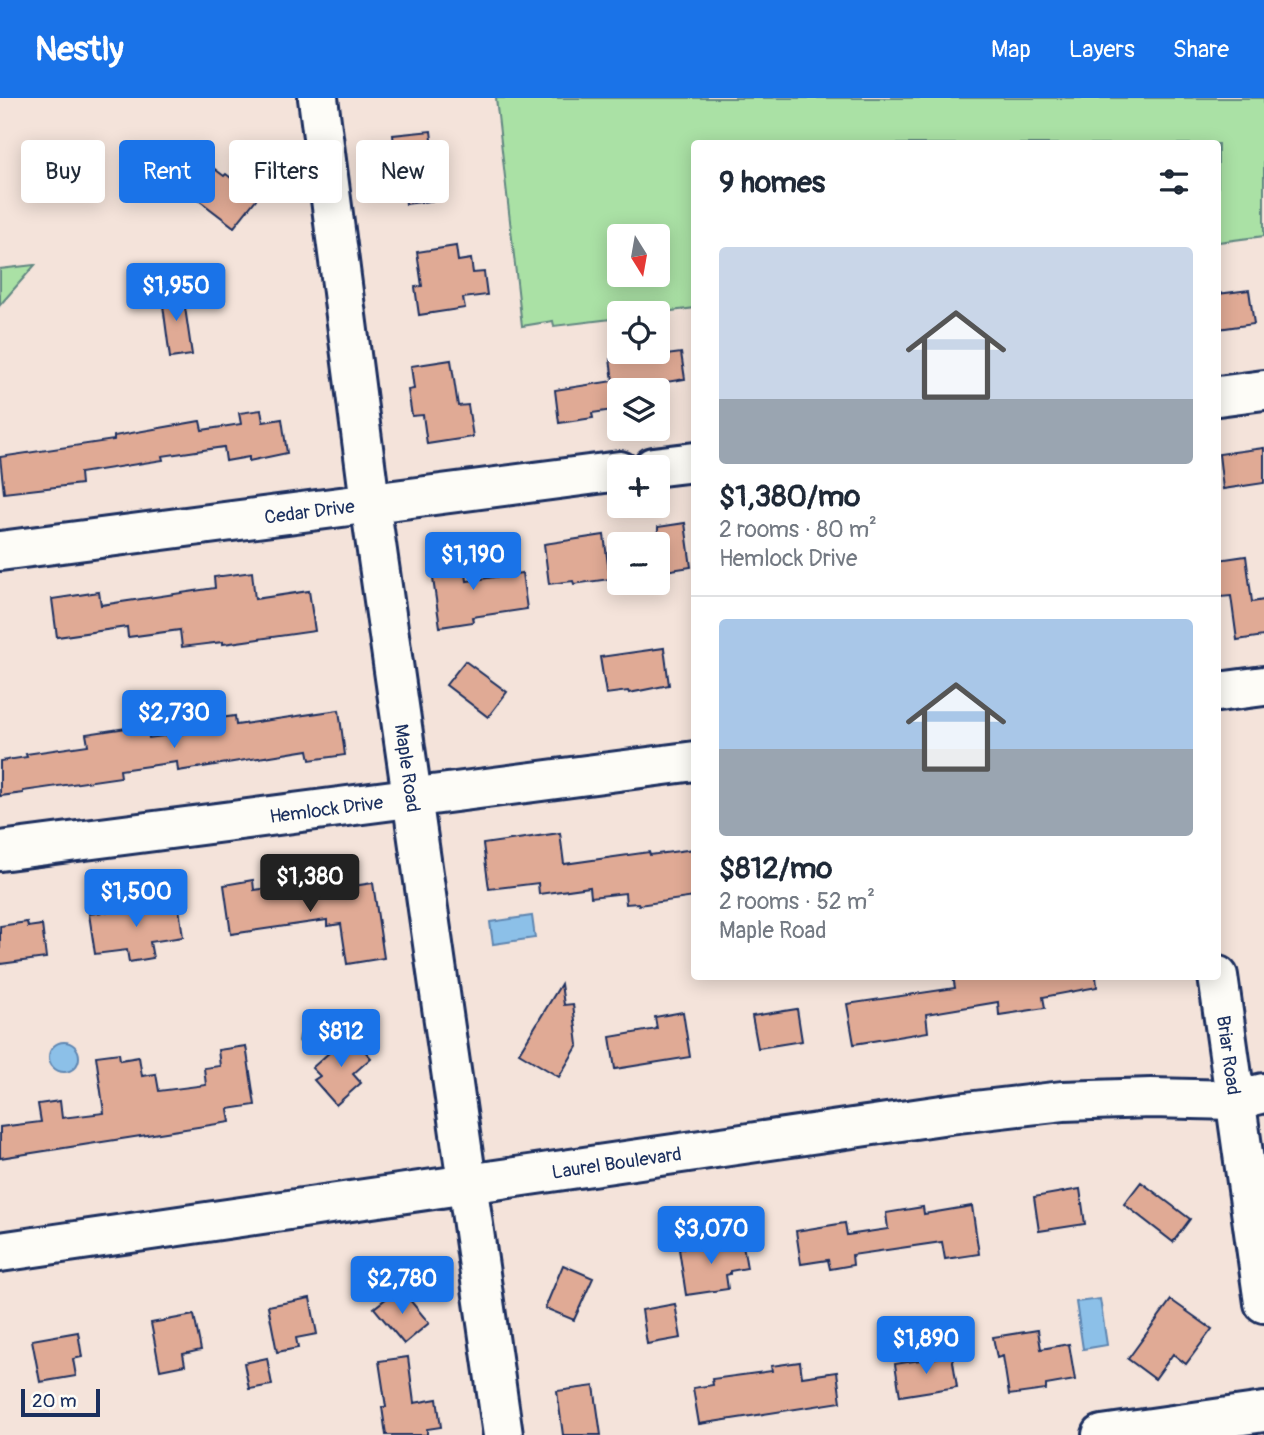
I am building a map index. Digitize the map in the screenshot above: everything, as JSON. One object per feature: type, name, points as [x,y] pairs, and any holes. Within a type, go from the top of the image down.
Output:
[{"type":"street","name":"Maple Road","points":[[318,98],[370,502],[503,1435]]},
{"type":"street","points":[[1221,396],[1264,390]]},
{"type":"street","points":[[670,465],[691,462]]},
{"type":"street","name":"Cedar Drive","points":[[0,551],[607,473]]},
{"type":"street","points":[[1221,692],[1264,686]]},
{"type":"street","name":"Hemlock Drive","points":[[0,851],[691,762]]},
{"type":"street","name":"Briar Road","points":[[1219,980],[1254,1100],[1264,1303]]},
{"type":"street","name":"Laurel Boulevard","points":[[0,1252],[949,1114],[1063,1101],[1151,1098],[1254,1100]]},
{"type":"street","points":[[1102,1435],[1264,1412]]},
{"type":"green space","points":[[496,98],[1264,98],[1264,236],[1221,242],[1221,140],[691,140],[691,308],[670,311],[670,301],[607,301],[607,319],[554,326],[553,321],[522,326]]},
{"type":"green space","points":[[35,265],[0,305],[0,269]]},
{"type":"water","points":[[532,916],[535,938],[493,944],[490,922]]},
{"type":"water","points":[[324,1014],[332,1014],[338,1019],[337,1027],[313,1048],[304,1048],[299,1041],[300,1035]]},
{"type":"water","points":[[64,1042],[70,1043],[78,1051],[78,1063],[70,1071],[64,1072],[58,1071],[50,1063],[49,1057],[50,1051],[58,1043]]},
{"type":"water","points":[[1100,1299],[1107,1345],[1083,1349],[1076,1302]]},
{"type":"building","points":[[431,131],[432,140],[394,140],[393,135]]},
{"type":"building","points":[[215,169],[229,176],[229,203],[253,203],[234,227],[202,203],[215,203]]},
{"type":"building","points":[[456,246],[458,261],[471,259],[473,273],[484,272],[487,295],[463,298],[465,308],[419,315],[415,287],[422,286],[417,252]]},
{"type":"building","points":[[182,287],[192,355],[170,358],[161,290]]},
{"type":"building","points":[[1249,290],[1254,324],[1221,329],[1221,294]]},
{"type":"building","points":[[681,353],[685,379],[670,381],[670,378],[613,378],[611,364],[670,364],[670,354]]},
{"type":"building","points":[[451,360],[458,406],[468,405],[473,437],[427,444],[423,415],[412,416],[408,390],[414,389],[411,366]]},
{"type":"building","points":[[607,382],[607,411],[592,413],[593,418],[559,423],[555,390]]},
{"type":"building","points":[[261,410],[263,422],[282,419],[287,453],[249,461],[249,457],[226,461],[224,447],[162,456],[163,460],[80,473],[81,484],[4,493],[0,457],[114,440],[114,436],[200,421],[202,430],[241,424],[239,413]]},
{"type":"building","points":[[1264,448],[1264,483],[1223,489],[1221,454]]},
{"type":"building","points":[[685,523],[691,567],[670,570],[670,532],[658,532],[658,527]]},
{"type":"building","points":[[604,535],[607,579],[549,584],[544,544]]},
{"type":"building","points":[[463,554],[467,581],[522,573],[527,609],[472,617],[473,622],[440,627],[430,558]]},
{"type":"building","points":[[1246,556],[1252,602],[1264,600],[1264,636],[1237,640],[1231,596],[1221,597],[1221,560]]},
{"type":"building","points":[[252,572],[255,599],[309,591],[315,631],[182,647],[180,630],[128,637],[127,627],[57,637],[52,599],[99,592],[101,605],[215,588],[214,577]]},
{"type":"building","points":[[664,648],[669,685],[629,693],[606,694],[600,657]]},
{"type":"building","points":[[465,661],[507,692],[488,717],[446,685]]},
{"type":"building","points":[[339,710],[345,755],[310,760],[308,750],[178,771],[177,762],[120,770],[121,777],[0,796],[0,761],[27,757],[26,754],[88,745],[86,734],[147,725],[149,738],[208,730],[206,720],[235,716],[236,725]]},
{"type":"building","points":[[560,833],[564,864],[649,852],[650,855],[691,850],[691,898],[639,905],[626,904],[625,893],[591,897],[590,887],[539,894],[538,883],[489,889],[483,844]]},
{"type":"building","points":[[253,880],[254,890],[299,887],[300,894],[373,883],[384,958],[347,964],[341,924],[327,926],[327,920],[231,934],[224,885]]},
{"type":"building","points":[[178,901],[183,937],[150,942],[153,958],[129,962],[127,950],[95,954],[89,914]]},
{"type":"building","points":[[27,922],[28,927],[42,925],[46,958],[0,964],[0,926]]},
{"type":"building","points":[[954,980],[1096,980],[1097,987],[1043,997],[1045,1008],[999,1015],[998,1002],[926,1014],[928,1032],[854,1044],[847,1004],[955,988]]},
{"type":"building","points":[[561,984],[564,1005],[573,1004],[578,1045],[559,1077],[519,1053]]},
{"type":"building","points":[[797,1009],[802,1041],[758,1048],[752,1016]]},
{"type":"building","points":[[683,1012],[690,1057],[615,1069],[610,1037],[657,1029],[655,1017]]},
{"type":"building","points":[[350,1034],[371,1058],[353,1074],[361,1083],[336,1105],[314,1080],[320,1076],[312,1068]]},
{"type":"building","points":[[246,1046],[255,1105],[228,1109],[230,1122],[0,1158],[0,1127],[41,1122],[38,1104],[60,1101],[62,1118],[104,1113],[96,1056],[119,1053],[120,1060],[139,1057],[142,1076],[156,1074],[159,1091],[206,1085],[204,1068],[220,1066],[218,1050]]},
{"type":"building","points":[[1141,1182],[1190,1219],[1173,1242],[1124,1204]]},
{"type":"building","points":[[1080,1189],[1085,1224],[1039,1231],[1034,1197]]},
{"type":"building","points":[[972,1206],[979,1254],[945,1259],[942,1242],[852,1255],[853,1265],[830,1269],[828,1260],[801,1264],[796,1231],[845,1223],[847,1235],[888,1229],[886,1213],[923,1207],[924,1214]]},
{"type":"building","points":[[742,1239],[747,1268],[730,1271],[730,1274],[726,1275],[728,1289],[686,1295],[679,1249]]},
{"type":"building","points":[[563,1265],[593,1278],[574,1320],[545,1308]]},
{"type":"building","points":[[400,1288],[429,1323],[404,1344],[374,1308]]},
{"type":"building","points":[[310,1298],[317,1334],[296,1338],[298,1348],[277,1352],[268,1306]]},
{"type":"building","points":[[1171,1300],[1212,1329],[1186,1364],[1173,1354],[1155,1379],[1128,1359]]},
{"type":"building","points":[[675,1304],[681,1338],[647,1344],[642,1310]]},
{"type":"building","points":[[194,1315],[201,1350],[183,1354],[185,1365],[160,1370],[151,1323]]},
{"type":"building","points":[[1038,1330],[1041,1349],[1069,1344],[1075,1380],[1046,1385],[1046,1390],[1009,1395],[1003,1356],[997,1358],[993,1337]]},
{"type":"building","points":[[78,1332],[82,1357],[73,1359],[76,1376],[40,1382],[32,1340]]},
{"type":"building","points":[[952,1355],[957,1387],[900,1396],[895,1364]]},
{"type":"building","points":[[408,1357],[414,1403],[437,1399],[441,1427],[427,1429],[427,1435],[386,1435],[382,1407],[386,1407],[379,1361]]},
{"type":"building","points":[[267,1358],[272,1385],[249,1389],[244,1363]]},
{"type":"building","points":[[800,1362],[802,1377],[837,1372],[841,1402],[699,1424],[693,1388],[713,1385],[712,1379],[772,1371],[771,1366]]},
{"type":"building","points":[[594,1386],[601,1435],[563,1435],[557,1391]]}]
